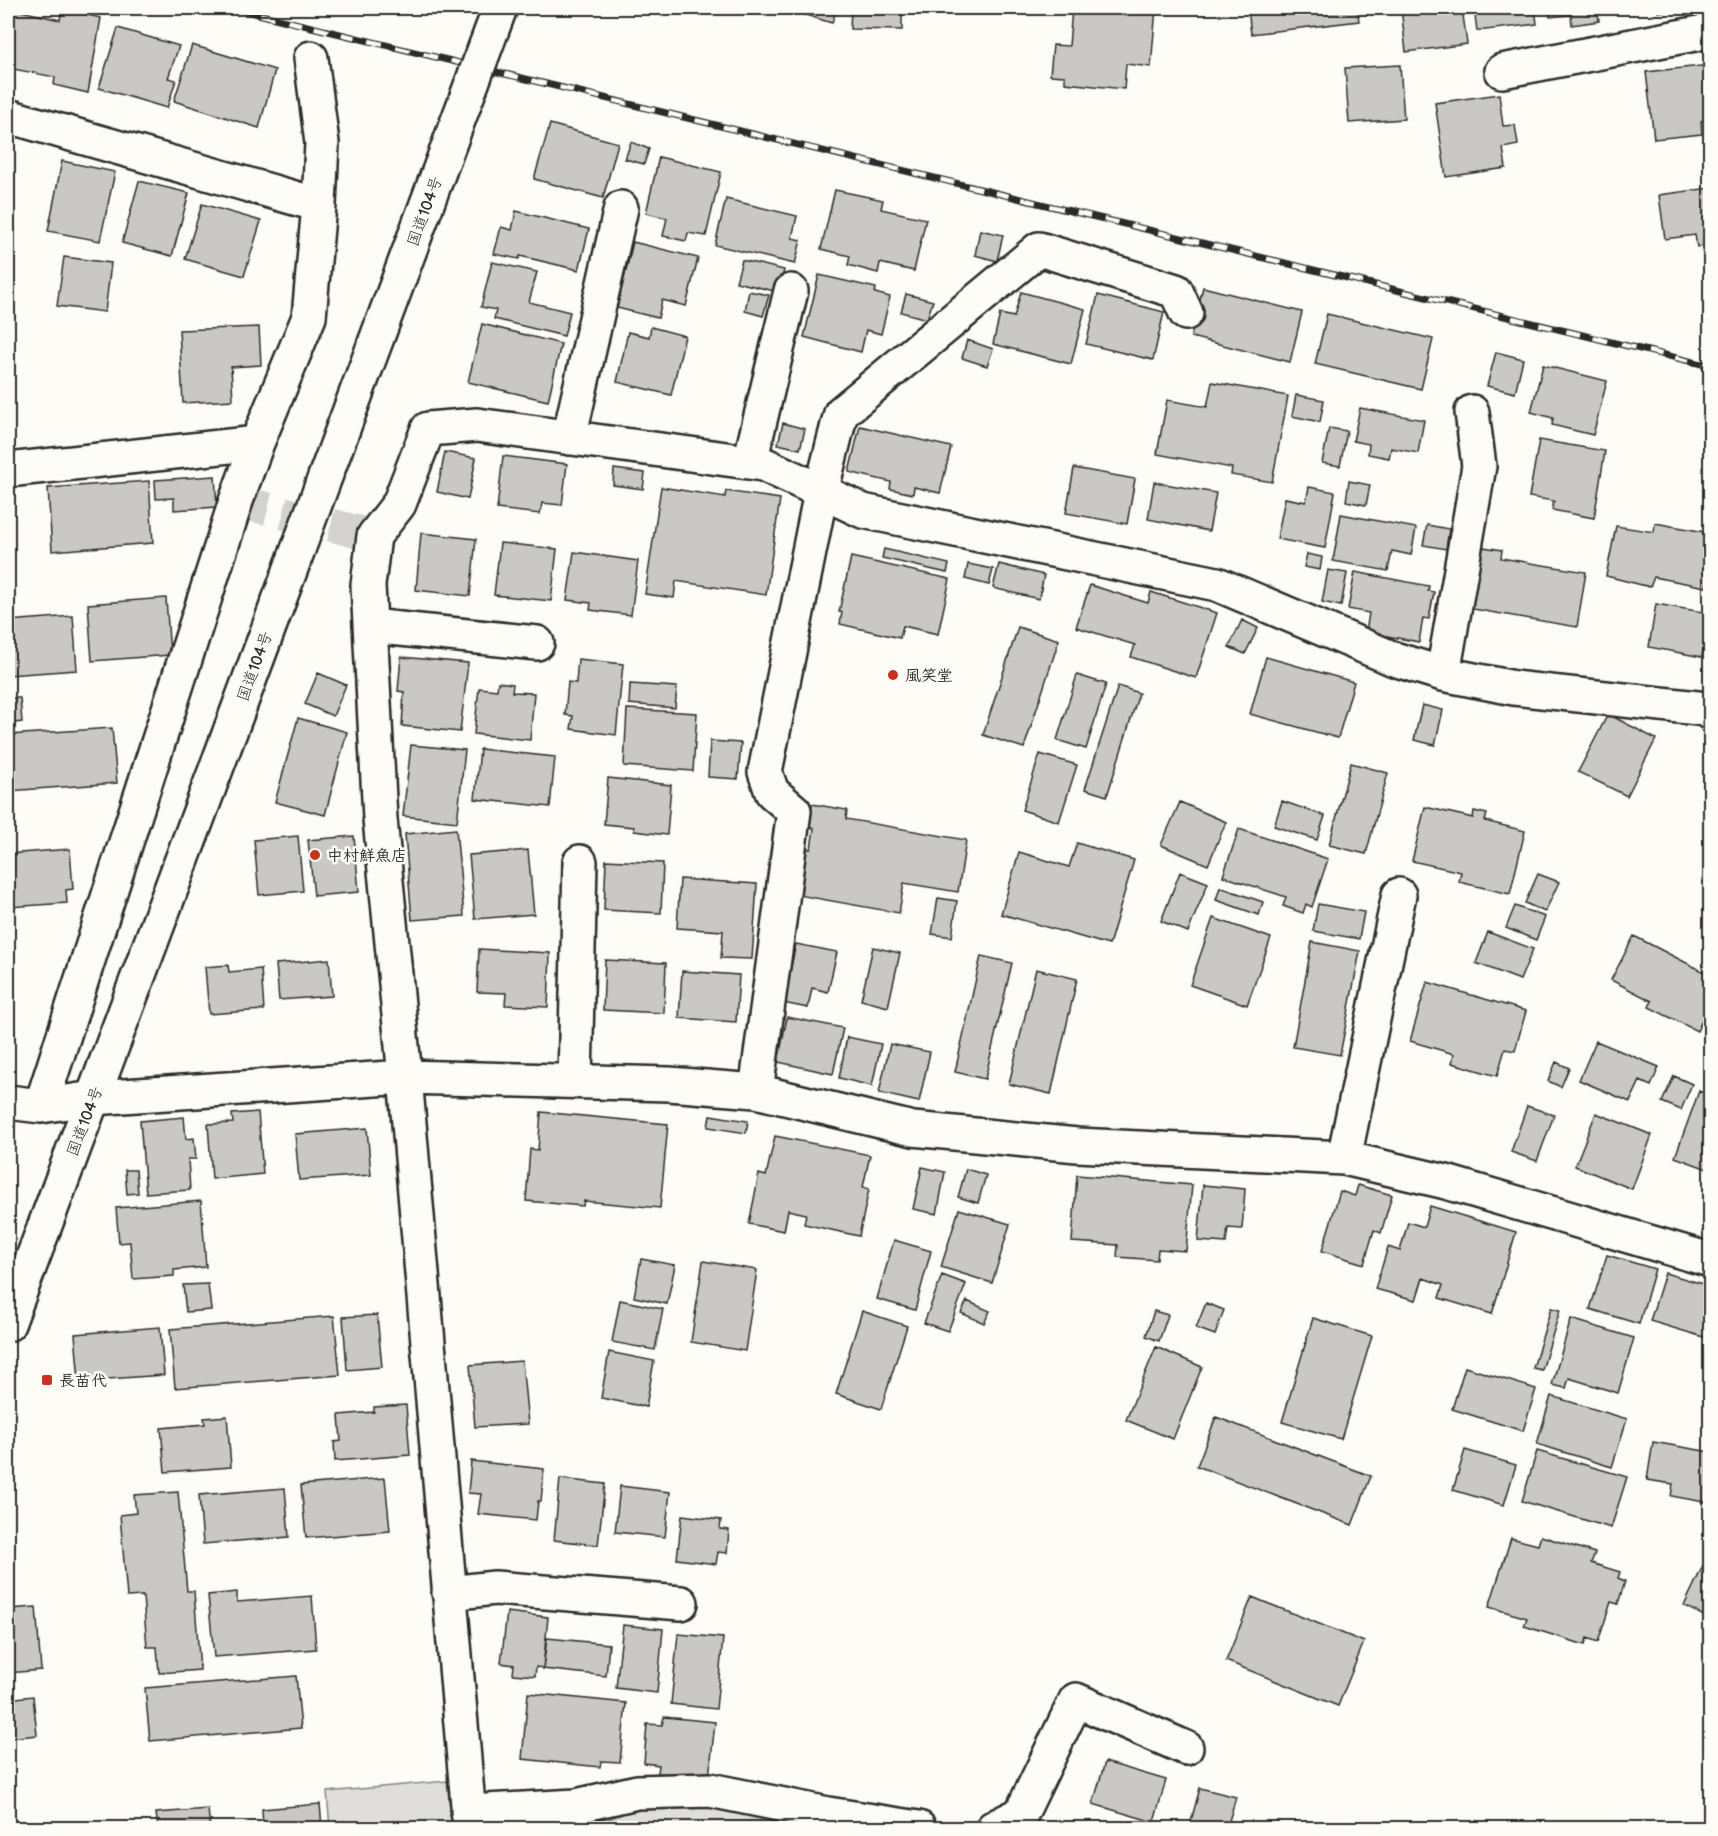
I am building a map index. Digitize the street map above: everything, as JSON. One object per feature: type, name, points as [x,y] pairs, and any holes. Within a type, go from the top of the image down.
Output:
[{"type":"main road","name":"国道104号","points":[[8,1324],[500,8]]},
{"type":"main road","points":[[1502,71],[1710,31]]},
{"type":"main road","points":[[40,1106],[232,513],[257,443],[309,317],[322,143],[311,58]]},
{"type":"main road","points":[[8,116],[319,205]]},
{"type":"main road","points":[[569,438],[621,208]]},
{"type":"main road","points":[[756,1091],[794,811],[772,792],[765,772],[821,492],[841,413],[1039,249],[1176,291],[1185,314]]},
{"type":"main road","points":[[750,462],[791,291]]},
{"type":"main road","points":[[1443,674],[1479,466],[1472,412]]},
{"type":"main road","points":[[919,1828],[828,1814],[710,1790],[637,1792],[576,1806],[469,1820],[405,1077],[380,819],[368,585],[374,536],[399,504],[428,429],[477,425],[763,464],[863,511],[1217,584],[1394,659],[1443,674],[1514,688],[1709,706]]},
{"type":"main road","points":[[8,470],[257,443]]},
{"type":"main road","points":[[370,626],[537,643]]},
{"type":"main road","points":[[575,1081],[580,862]]},
{"type":"main road","points":[[1344,1158],[1399,895]]},
{"type":"main road","points":[[8,1102],[40,1106],[93,1098],[405,1077],[669,1084],[756,1091],[914,1129],[1077,1145],[1344,1158],[1446,1182],[1710,1260]]},
{"type":"main road","points":[[449,1593],[495,1588],[681,1604]]},
{"type":"main road","points":[[993,1828],[1021,1814],[1076,1700],[1186,1748]]},
{"type":"shaded area","points":[[447,1781],[452,1828],[330,1828],[327,1792]]},
{"type":"shaded area","points":[[704,1806],[810,1828],[562,1828],[606,1820],[641,1807]]},
{"type":"building","points":[[8,8],[60,20],[62,9],[101,18],[88,93],[54,85],[55,77],[8,68]]},
{"type":"building","points":[[783,8],[837,8],[832,23]]},
{"type":"building","points":[[851,8],[902,8],[902,30],[850,29]]},
{"type":"building","points":[[1072,8],[1156,8],[1151,67],[1126,64],[1124,89],[1065,83],[1065,76],[1050,75],[1053,45],[1069,46]]},
{"type":"building","points":[[1248,8],[1357,8],[1359,21],[1251,34]]},
{"type":"building","points":[[1401,8],[1462,8],[1467,44],[1406,52]]},
{"type":"building","points":[[1474,8],[1535,8],[1537,24],[1477,31]]},
{"type":"building","points":[[1549,8],[1620,9],[1598,12],[1599,21],[1572,25],[1571,15],[1550,17]]},
{"type":"building","points":[[1658,8],[1692,8],[1658,12]]},
{"type":"building","points":[[118,28],[179,46],[168,78],[176,80],[167,108],[99,88]]},
{"type":"building","points":[[192,45],[275,70],[259,128],[174,101]]},
{"type":"building","points":[[1400,65],[1404,119],[1349,123],[1345,68]]},
{"type":"building","points":[[1710,65],[1710,120],[1701,121],[1702,134],[1654,139],[1646,72]]},
{"type":"building","points":[[1499,94],[1503,126],[1515,125],[1518,145],[1503,148],[1506,168],[1446,177],[1435,103]]},
{"type":"building","points":[[550,124],[618,143],[603,198],[534,179]]},
{"type":"building","points":[[631,142],[649,149],[644,164],[625,159]]},
{"type":"building","points":[[659,157],[721,172],[706,236],[688,233],[686,241],[663,236],[667,218],[646,213]]},
{"type":"building","points":[[62,161],[115,172],[100,241],[48,231]]},
{"type":"building","points":[[139,181],[189,193],[172,256],[122,243]]},
{"type":"building","points":[[1710,188],[1710,245],[1697,247],[1695,235],[1665,239],[1659,195]]},
{"type":"building","points":[[835,190],[883,200],[881,209],[926,219],[914,271],[880,263],[878,273],[848,265],[850,256],[821,249]]},
{"type":"building","points":[[726,199],[797,216],[792,238],[801,240],[795,264],[715,245]]},
{"type":"building","points":[[202,204],[261,221],[244,276],[185,259]]},
{"type":"building","points":[[516,211],[589,229],[579,270],[520,256],[519,259],[494,254],[501,227],[512,230]]},
{"type":"building","points":[[980,230],[1003,235],[997,261],[975,255]]},
{"type":"building","points":[[633,242],[698,258],[686,306],[662,300],[658,318],[617,308]]},
{"type":"building","points":[[64,257],[111,263],[105,312],[57,306]]},
{"type":"building","points":[[742,260],[784,270],[779,292],[736,282]]},
{"type":"building","points":[[492,262],[537,272],[529,302],[570,312],[564,336],[494,319],[496,310],[481,307]]},
{"type":"building","points":[[819,275],[876,288],[875,293],[890,297],[881,334],[866,330],[861,352],[804,337]]},
{"type":"building","points":[[1203,287],[1302,312],[1290,362],[1191,337]]},
{"type":"building","points":[[749,291],[769,295],[763,316],[745,311]]},
{"type":"building","points":[[1021,292],[1085,309],[1071,364],[993,344],[1000,314],[1014,317]]},
{"type":"building","points":[[906,294],[933,301],[927,319],[901,312]]},
{"type":"building","points":[[1098,295],[1164,312],[1153,360],[1086,344]]},
{"type":"building","points":[[1327,314],[1433,339],[1421,389],[1315,364]]},
{"type":"building","points":[[482,324],[561,344],[548,401],[468,382]]},
{"type":"building","points":[[259,327],[261,365],[231,367],[233,400],[183,403],[179,330]]},
{"type":"building","points":[[651,327],[685,336],[671,395],[617,382],[628,332],[649,337]]},
{"type":"building","points":[[967,340],[993,349],[987,366],[962,358]]},
{"type":"building","points":[[1496,352],[1523,359],[1515,393],[1487,386]]},
{"type":"building","points":[[1543,365],[1607,381],[1593,435],[1552,425],[1553,418],[1531,412]]},
{"type":"building","points":[[1212,382],[1288,396],[1272,482],[1231,475],[1232,468],[1157,454],[1167,400],[1207,407]]},
{"type":"building","points":[[1296,395],[1324,400],[1320,422],[1292,416]]},
{"type":"building","points":[[1360,408],[1424,420],[1418,453],[1391,448],[1389,458],[1368,454],[1369,444],[1353,441]]},
{"type":"building","points":[[783,423],[805,429],[800,449],[778,444]]},
{"type":"building","points":[[860,426],[951,447],[940,493],[914,487],[913,494],[890,489],[891,482],[849,472]]},
{"type":"building","points":[[1329,428],[1347,431],[1340,466],[1322,463]]},
{"type":"building","points":[[1539,440],[1605,451],[1594,518],[1552,510],[1554,501],[1529,497]]},
{"type":"building","points":[[445,452],[476,458],[468,499],[437,492]]},
{"type":"building","points":[[503,456],[567,464],[562,505],[542,503],[540,514],[497,509]]},
{"type":"building","points":[[1074,468],[1135,479],[1127,524],[1066,513]]},
{"type":"building","points":[[614,469],[645,473],[643,489],[613,485]]},
{"type":"building","points":[[215,476],[217,507],[174,510],[174,498],[156,499],[155,480]]},
{"type":"building","points":[[149,481],[153,543],[52,551],[48,488]]},
{"type":"building","points":[[1349,481],[1370,485],[1366,505],[1346,501]]},
{"type":"building","points":[[1154,482],[1216,493],[1209,531],[1148,519]]},
{"type":"building","points":[[661,487],[725,497],[726,491],[780,499],[766,595],[676,581],[674,598],[645,594]]},
{"type":"building","points":[[1309,487],[1335,492],[1325,548],[1277,539],[1285,498],[1306,502]]},
{"type":"building","points":[[1341,514],[1416,528],[1411,555],[1392,551],[1388,571],[1333,561]]},
{"type":"building","points":[[1655,523],[1710,533],[1710,567],[1706,587],[1654,577],[1650,587],[1606,576],[1616,526],[1654,532]]},
{"type":"building","points":[[1427,525],[1449,529],[1446,549],[1423,545]]},
{"type":"building","points":[[421,533],[476,539],[470,596],[416,590]]},
{"type":"building","points":[[500,543],[557,549],[551,601],[494,595]]},
{"type":"building","points":[[1477,546],[1502,550],[1501,558],[1586,572],[1577,627],[1467,608]]},
{"type":"building","points":[[884,549],[949,564],[947,573],[882,558]]},
{"type":"building","points":[[574,552],[638,561],[631,615],[590,610],[591,603],[567,600]]},
{"type":"building","points":[[1307,554],[1322,557],[1320,570],[1304,567]]},
{"type":"building","points":[[851,557],[950,579],[938,634],[903,626],[900,638],[840,624],[842,612],[839,612]]},
{"type":"building","points":[[968,564],[993,569],[989,585],[965,579]]},
{"type":"building","points":[[999,564],[1044,575],[1039,599],[993,588]]},
{"type":"building","points":[[1328,570],[1347,573],[1341,606],[1322,602]]},
{"type":"building","points":[[1355,572],[1429,586],[1428,591],[1434,592],[1429,619],[1423,618],[1419,642],[1366,632],[1369,613],[1348,609]]},
{"type":"building","points":[[1090,585],[1148,603],[1151,592],[1217,613],[1196,678],[1131,657],[1135,645],[1076,627]]},
{"type":"building","points":[[166,598],[170,655],[92,661],[88,604]]},
{"type":"building","points":[[1656,604],[1709,613],[1702,657],[1649,647]]},
{"type":"building","points":[[73,616],[77,670],[8,675],[8,621]]},
{"type":"building","points":[[1242,620],[1258,628],[1245,654],[1229,647]]},
{"type":"building","points":[[1018,627],[1059,640],[1024,748],[983,735]]},
{"type":"building","points":[[401,657],[468,663],[460,732],[402,726],[404,692],[398,691]]},
{"type":"building","points":[[1266,657],[1354,682],[1338,738],[1250,714]]},
{"type":"building","points":[[578,659],[623,664],[616,735],[571,729],[573,716],[565,715],[568,682],[576,683]]},
{"type":"building","points":[[318,673],[346,685],[333,716],[305,704]]},
{"type":"building","points":[[1077,675],[1106,684],[1086,749],[1057,740]]},
{"type":"building","points":[[498,682],[513,684],[512,692],[534,693],[530,740],[474,734],[479,688],[497,690]]},
{"type":"building","points":[[630,684],[677,687],[675,708],[629,704]]},
{"type":"building","points":[[1118,686],[1139,693],[1107,796],[1085,789]]},
{"type":"building","points":[[8,698],[20,698],[22,722],[8,724]]},
{"type":"building","points":[[1422,705],[1443,710],[1435,745],[1414,740]]},
{"type":"building","points":[[627,709],[697,713],[693,771],[624,766]]},
{"type":"building","points":[[1608,714],[1656,739],[1627,796],[1578,772]]},
{"type":"building","points":[[298,718],[347,732],[325,815],[275,802]]},
{"type":"building","points":[[112,728],[117,783],[8,791],[8,735]]},
{"type":"building","points":[[710,741],[741,743],[738,779],[708,777]]},
{"type":"building","points":[[411,745],[465,750],[457,822],[403,816]]},
{"type":"building","points":[[480,749],[555,757],[550,807],[475,799]]},
{"type":"building","points":[[1040,754],[1077,765],[1059,822],[1022,810]]},
{"type":"building","points":[[1351,763],[1388,773],[1366,854],[1329,845]]},
{"type":"building","points":[[608,778],[671,785],[667,835],[634,831],[634,827],[604,824]]},
{"type":"building","points":[[1282,801],[1325,816],[1317,840],[1274,826]]},
{"type":"building","points":[[1180,802],[1226,822],[1208,865],[1161,845]]},
{"type":"building","points":[[812,804],[847,810],[846,819],[966,840],[958,892],[904,883],[899,913],[798,895],[805,849],[811,849],[814,828],[808,827]]},
{"type":"building","points":[[1425,807],[1473,818],[1474,811],[1487,814],[1485,821],[1525,831],[1510,894],[1459,882],[1461,872],[1412,861]]},
{"type":"building","points":[[456,829],[464,916],[412,920],[405,834]]},
{"type":"building","points":[[1239,829],[1328,859],[1312,907],[1306,904],[1303,913],[1283,906],[1286,897],[1223,876]]},
{"type":"building","points":[[298,836],[303,891],[259,895],[254,840]]},
{"type":"building","points":[[354,836],[359,892],[314,896],[308,840]]},
{"type":"building","points":[[1077,843],[1134,860],[1109,945],[1001,914],[1019,852],[1069,867]]},
{"type":"building","points":[[70,849],[73,889],[66,890],[67,903],[9,907],[8,854]]},
{"type":"building","points":[[528,850],[534,914],[475,919],[469,855]]},
{"type":"building","points":[[606,860],[663,863],[661,913],[604,910]]},
{"type":"building","points":[[1180,872],[1208,883],[1188,932],[1161,921]]},
{"type":"building","points":[[1538,874],[1559,882],[1545,912],[1525,903]]},
{"type":"building","points":[[680,879],[757,884],[752,959],[721,958],[723,931],[677,928]]},
{"type":"building","points":[[1220,887],[1263,902],[1259,915],[1216,900]]},
{"type":"building","points":[[938,898],[957,901],[952,937],[932,934]]},
{"type":"building","points":[[1318,904],[1364,912],[1359,939],[1313,931]]},
{"type":"building","points":[[1515,906],[1545,917],[1536,940],[1506,928]]},
{"type":"building","points":[[1213,918],[1271,938],[1247,1005],[1190,985]]},
{"type":"building","points":[[1488,932],[1533,949],[1520,980],[1476,963]]},
{"type":"building","points":[[1634,936],[1710,975],[1710,1004],[1697,1031],[1649,1007],[1652,1001],[1611,980]]},
{"type":"building","points":[[1312,942],[1360,951],[1340,1055],[1293,1047]]},
{"type":"building","points":[[796,944],[837,952],[828,992],[812,988],[808,1008],[783,1003]]},
{"type":"building","points":[[873,947],[900,953],[888,1007],[861,1000]]},
{"type":"building","points":[[479,949],[550,953],[548,1007],[505,1005],[506,993],[477,992]]},
{"type":"building","points":[[981,956],[1012,963],[985,1079],[955,1072]]},
{"type":"building","points":[[329,959],[332,996],[279,1000],[276,964]]},
{"type":"building","points":[[605,960],[666,963],[664,1013],[603,1010]]},
{"type":"building","points":[[228,965],[229,972],[261,969],[264,1010],[209,1014],[205,967]]},
{"type":"building","points":[[1036,969],[1077,979],[1051,1094],[1009,1084]]},
{"type":"building","points":[[682,971],[739,975],[736,1022],[679,1018]]},
{"type":"building","points":[[1427,982],[1526,1011],[1515,1051],[1505,1049],[1497,1076],[1452,1063],[1454,1054],[1410,1041]]},
{"type":"building","points":[[787,1017],[843,1028],[833,1074],[778,1062]]},
{"type":"building","points":[[847,1037],[881,1044],[872,1086],[839,1078]]},
{"type":"building","points":[[1596,1041],[1659,1067],[1651,1086],[1640,1081],[1630,1102],[1579,1080]]},
{"type":"building","points":[[890,1044],[930,1052],[919,1102],[879,1093]]},
{"type":"building","points":[[1556,1062],[1569,1068],[1561,1087],[1548,1081]]},
{"type":"building","points":[[1674,1076],[1692,1084],[1681,1110],[1662,1102]]},
{"type":"building","points":[[1699,1091],[1710,1096],[1710,1170],[1675,1157]]},
{"type":"building","points":[[1527,1106],[1554,1115],[1537,1161],[1511,1152]]},
{"type":"building","points":[[258,1112],[263,1174],[212,1179],[208,1124],[233,1123],[232,1114]]},
{"type":"building","points":[[541,1112],[668,1124],[660,1208],[584,1201],[583,1206],[526,1201],[530,1149],[538,1150]]},
{"type":"building","points":[[1596,1113],[1652,1135],[1632,1189],[1575,1166]]},
{"type":"building","points":[[710,1115],[748,1121],[746,1133],[708,1127]]},
{"type":"building","points":[[184,1117],[186,1139],[194,1138],[196,1159],[188,1159],[190,1190],[146,1193],[140,1121]]},
{"type":"building","points":[[367,1128],[371,1175],[299,1180],[295,1134]]},
{"type":"building","points":[[775,1136],[870,1155],[863,1187],[869,1189],[859,1236],[804,1224],[806,1214],[788,1210],[784,1231],[749,1224],[759,1174],[766,1176]]},
{"type":"building","points":[[922,1167],[945,1172],[937,1214],[913,1209]]},
{"type":"building","points":[[966,1169],[986,1175],[978,1203],[958,1197]]},
{"type":"building","points":[[125,1170],[136,1170],[138,1193],[127,1194]]},
{"type":"building","points":[[1077,1175],[1192,1185],[1186,1251],[1158,1249],[1157,1260],[1117,1257],[1118,1245],[1072,1242]]},
{"type":"building","points":[[1203,1185],[1245,1189],[1242,1229],[1228,1228],[1226,1243],[1198,1241]]},
{"type":"building","points":[[1358,1185],[1392,1195],[1381,1233],[1374,1230],[1364,1264],[1322,1251],[1340,1191],[1355,1196]]},
{"type":"building","points":[[201,1201],[206,1267],[174,1270],[174,1276],[133,1279],[130,1242],[119,1243],[116,1208]]},
{"type":"building","points":[[1430,1206],[1516,1232],[1492,1314],[1439,1298],[1443,1285],[1423,1278],[1416,1300],[1375,1289],[1388,1247],[1400,1251],[1408,1222],[1424,1227]]},
{"type":"building","points":[[959,1209],[1010,1224],[992,1283],[941,1267]]},
{"type":"building","points":[[894,1240],[931,1251],[915,1310],[877,1299]]},
{"type":"building","points":[[1607,1255],[1655,1269],[1639,1324],[1590,1309]]},
{"type":"building","points":[[641,1259],[675,1265],[667,1304],[634,1297]]},
{"type":"building","points":[[703,1261],[757,1270],[745,1351],[691,1342]]},
{"type":"building","points":[[1665,1273],[1710,1286],[1710,1339],[1650,1321]]},
{"type":"building","points":[[942,1275],[966,1284],[948,1331],[924,1323]]},
{"type":"building","points":[[208,1284],[211,1310],[186,1312],[183,1285]]},
{"type":"building","points":[[620,1300],[663,1309],[655,1350],[612,1342]]},
{"type":"building","points":[[967,1301],[990,1311],[984,1323],[961,1313]]},
{"type":"building","points":[[1206,1303],[1224,1310],[1215,1335],[1196,1328]]},
{"type":"building","points":[[1551,1308],[1560,1310],[1542,1370],[1533,1368]]},
{"type":"building","points":[[862,1311],[907,1326],[881,1409],[836,1394]]},
{"type":"building","points":[[1154,1311],[1168,1315],[1159,1341],[1146,1336]]},
{"type":"building","points":[[377,1315],[382,1367],[347,1370],[343,1317]]},
{"type":"building","points":[[334,1316],[340,1375],[175,1388],[170,1329]]},
{"type":"building","points":[[1313,1318],[1372,1336],[1341,1439],[1282,1422]]},
{"type":"building","points":[[1571,1319],[1634,1338],[1618,1393],[1569,1378],[1566,1388],[1552,1385]]},
{"type":"building","points":[[160,1327],[164,1375],[79,1381],[75,1334]]},
{"type":"building","points":[[1156,1347],[1202,1367],[1173,1439],[1126,1420]]},
{"type":"building","points":[[609,1352],[654,1361],[646,1407],[601,1398]]},
{"type":"building","points":[[522,1361],[528,1424],[475,1427],[470,1365]]},
{"type":"building","points":[[1465,1367],[1536,1389],[1523,1431],[1452,1409]]},
{"type":"building","points":[[1551,1396],[1627,1419],[1612,1467],[1537,1444]]},
{"type":"building","points":[[406,1405],[410,1455],[335,1461],[334,1442],[341,1441],[339,1415],[374,1412],[374,1407]]},
{"type":"building","points":[[227,1416],[231,1467],[165,1472],[161,1428],[205,1424],[204,1418]]},
{"type":"building","points":[[1216,1417],[1371,1476],[1352,1525],[1197,1466]]},
{"type":"building","points":[[1653,1442],[1710,1452],[1710,1503],[1671,1496],[1673,1484],[1647,1480]]},
{"type":"building","points":[[1465,1450],[1516,1465],[1504,1505],[1453,1490]]},
{"type":"building","points":[[1537,1451],[1627,1477],[1611,1528],[1522,1501]]},
{"type":"building","points":[[471,1461],[544,1469],[541,1501],[538,1501],[536,1520],[478,1514],[481,1494],[468,1493]]},
{"type":"building","points":[[385,1478],[390,1531],[306,1538],[301,1485]]},
{"type":"building","points":[[560,1479],[605,1484],[598,1545],[554,1540]]},
{"type":"building","points":[[620,1486],[670,1492],[665,1537],[615,1532]]},
{"type":"building","points":[[285,1488],[289,1537],[203,1544],[199,1495]]},
{"type":"building","points":[[178,1492],[187,1591],[194,1591],[200,1670],[159,1673],[157,1647],[147,1647],[143,1596],[127,1597],[120,1515],[136,1513],[134,1495]]},
{"type":"building","points":[[682,1515],[721,1520],[720,1529],[729,1530],[727,1553],[718,1552],[716,1564],[677,1559]]},
{"type":"building","points":[[1541,1536],[1595,1553],[1591,1563],[1620,1572],[1618,1578],[1625,1581],[1618,1604],[1611,1602],[1598,1642],[1587,1638],[1585,1645],[1524,1626],[1527,1618],[1489,1607],[1511,1538],[1538,1545]]},
{"type":"building","points":[[1710,1551],[1710,1619],[1684,1606]]},
{"type":"building","points":[[237,1592],[237,1602],[312,1596],[316,1649],[214,1657],[208,1595]]},
{"type":"building","points":[[1252,1597],[1364,1642],[1338,1706],[1226,1661]]},
{"type":"building","points":[[36,1607],[41,1670],[8,1673],[8,1609]]},
{"type":"building","points":[[507,1612],[548,1617],[543,1668],[536,1667],[535,1676],[513,1674],[514,1665],[501,1663]]},
{"type":"building","points":[[623,1625],[663,1629],[657,1693],[616,1688]]},
{"type":"building","points":[[678,1634],[723,1638],[716,1709],[671,1704]]},
{"type":"building","points":[[547,1638],[609,1644],[606,1676],[543,1669]]},
{"type":"building","points":[[296,1676],[301,1728],[150,1741],[145,1688]]},
{"type":"building","points":[[528,1693],[626,1703],[620,1762],[601,1761],[600,1767],[522,1759]]},
{"type":"building","points":[[33,1696],[37,1735],[11,1738],[8,1699]]},
{"type":"building","points":[[664,1717],[715,1722],[709,1778],[658,1773],[659,1765],[644,1763],[647,1724],[662,1725]]},
{"type":"building","points":[[1105,1762],[1166,1780],[1154,1822],[1093,1804]]},
{"type":"building","points":[[1200,1788],[1236,1797],[1227,1828],[1189,1828]]},
{"type":"building","points":[[320,1804],[322,1828],[263,1828],[262,1809]]},
{"type":"building","points":[[208,1809],[210,1828],[158,1828],[156,1813]]},
{"type":"tunnel","points":[[236,501],[374,536]]},
{"type":"railway","points":[[233,8],[1710,366]]},
{"type":"place","name":"風笑堂","points":[[893,675]]},
{"type":"place","name":"中村鮮魚店","points":[[315,855]]},
{"type":"place","name":"長苗代","points":[[47,1380]]}]
